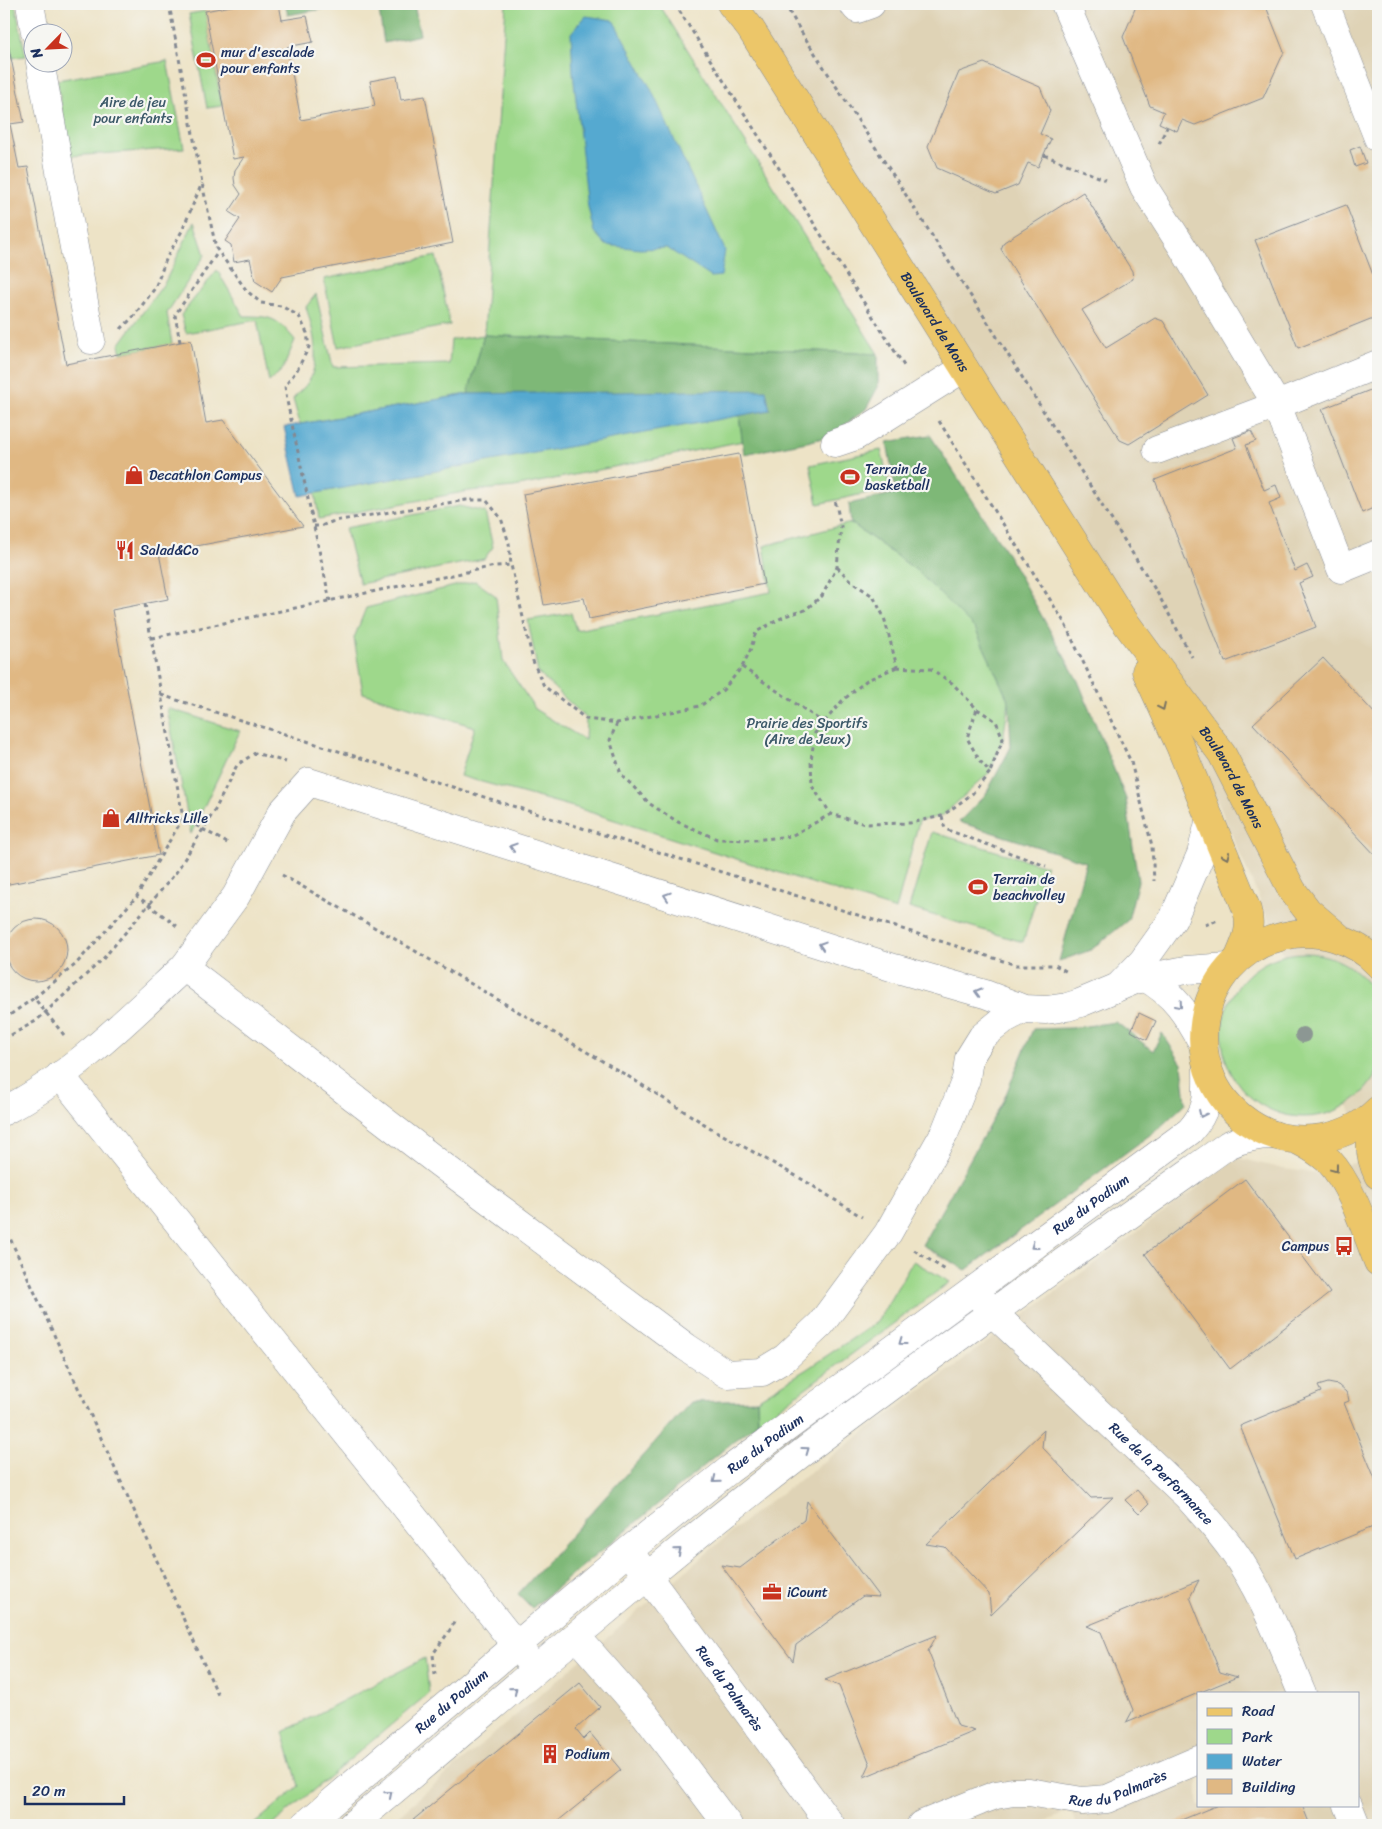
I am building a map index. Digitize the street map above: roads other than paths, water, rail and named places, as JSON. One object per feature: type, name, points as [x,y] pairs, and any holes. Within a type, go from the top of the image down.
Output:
[{"type":"main road","name":"Boulevard de Mons","points":[[731,4],[748,16],[964,368],[1120,615],[1222,754],[1292,890],[1308,911],[1342,940]]},
{"type":"main road","name":"Boulevard de Mons","points":[[1120,615],[1180,746],[1228,859],[1249,917],[1248,936],[1234,962],[1221,978],[1208,1002],[1205,1015],[1205,1054]]},
{"type":"main road","points":[[1234,962],[1262,943],[1288,935],[1315,934],[1342,940],[1365,952],[1378,964]]},
{"type":"main road","points":[[1205,1054],[1216,1089],[1232,1108],[1251,1124],[1316,1151],[1339,1174],[1350,1195],[1378,1262]]},
{"type":"main road","points":[[1285,1137],[1322,1139],[1345,1132],[1366,1120],[1378,1110]]},
{"type":"main road","points":[[1378,1115],[1372,1130],[1370,1154],[1378,1175]]},
{"type":"street","points":[[30,4],[33,22]]},
{"type":"street","points":[[853,4],[857,10],[872,4]]},
{"type":"street","points":[[1065,4],[1144,187],[1183,248],[1277,405],[1341,569],[1378,554]]},
{"type":"street","points":[[1325,4],[1378,138]]},
{"type":"street","points":[[42,72],[91,340]]},
{"type":"street","points":[[1157,450],[1277,405],[1378,364]]},
{"type":"street","points":[[835,442],[856,436],[964,368]]},
{"type":"street","points":[[4,1112],[33,1096],[82,1058],[184,967],[236,896],[282,812],[309,782],[894,968],[985,994],[1024,1009],[1046,1010],[1067,1007],[1119,986],[1146,978],[1234,962]]},
{"type":"street","points":[[1119,986],[1143,961],[1173,920],[1201,854],[1210,819]]},
{"type":"street","points":[[184,967],[498,1208],[686,1347],[728,1374],[762,1372],[786,1358],[821,1324],[888,1233],[945,1132],[966,1079],[969,1058],[982,1037],[1003,1020],[1024,1009]]},
{"type":"street","points":[[1146,978],[1161,986],[1188,1015],[1205,1054]]},
{"type":"street","name":"Rue du Podium","points":[[305,1825],[628,1551],[729,1470],[1190,1131],[1200,1119],[1206,1104],[1205,1054]]},
{"type":"street","points":[[60,1075],[536,1670]]},
{"type":"street","points":[[352,1825],[647,1576],[798,1456],[992,1312],[1228,1145],[1240,1139],[1254,1136],[1285,1137]]},
{"type":"street","name":"Rue de la Performance","points":[[974,1289],[992,1312],[1187,1496],[1212,1524],[1232,1549],[1264,1604],[1302,1692]]},
{"type":"street","name":"Rue du Palmarès","points":[[628,1551],[831,1825]]},
{"type":"street","points":[[576,1636],[646,1716],[728,1825]]},
{"type":"street","name":"Rue du Palmarès","points":[[921,1825],[996,1795],[1013,1792],[1029,1792],[1082,1801],[1107,1798],[1197,1760]]},
{"type":"street","points":[[1348,1806],[1356,1825]]},
{"type":"water","points":[[586,16],[613,20],[650,87],[725,250],[721,276],[711,277],[667,248],[640,249],[606,245],[594,232],[588,207],[573,73],[571,33]]},
{"type":"water","points":[[766,390],[770,410],[300,496],[284,427],[468,394]]},
{"type":"place","name":"mur d'escalade pour enfants","points":[[206,60]]},
{"type":"place","name":"Decathlon Campus","points":[[134,475]]},
{"type":"place","name":"Terrain de basketball","points":[[850,477]]},
{"type":"place","name":"Salad&Co","points":[[125,550]]},
{"type":"place","name":"Alltricks Lille","points":[[111,818]]},
{"type":"place","name":"Terrain de beachvolley","points":[[978,887]]},
{"type":"place","name":"Campus","points":[[1344,1246]]},
{"type":"place","name":"iCount","points":[[772,1592]]},
{"type":"place","name":"Podium","points":[[550,1754]]},
{"type":"park label","name":"Aire de jeu pour enfants","points":[[133,110]]},
{"type":"park label","name":"Prairie des Sportifs (Aire de Jeux)","points":[[807,732]]}]
